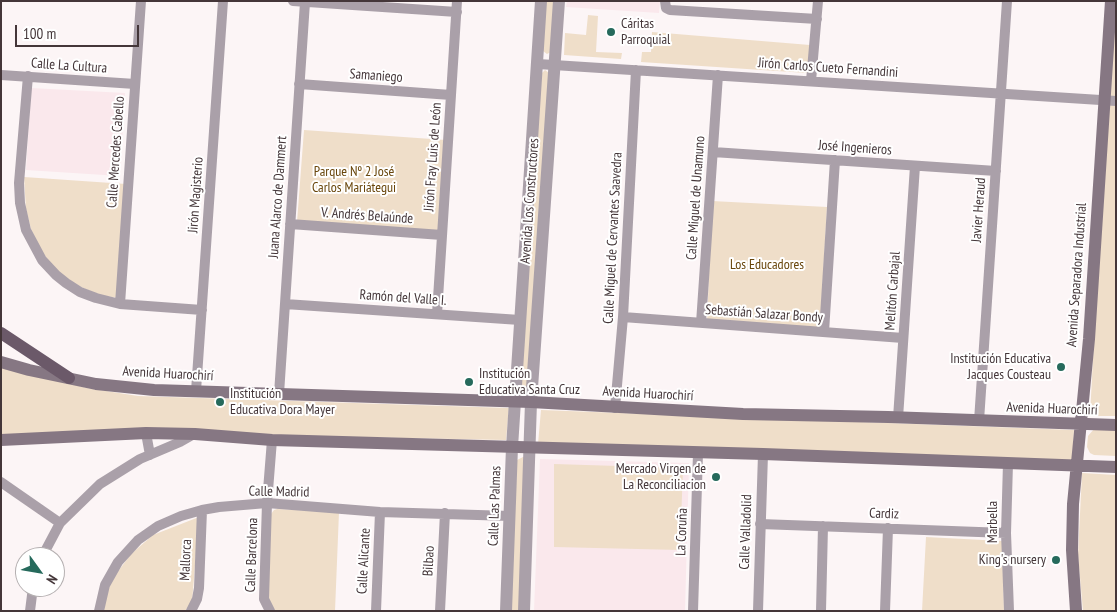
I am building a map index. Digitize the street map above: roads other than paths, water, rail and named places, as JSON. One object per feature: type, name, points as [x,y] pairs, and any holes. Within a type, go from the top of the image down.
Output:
[{"type":"main road","name":"Avenida Separadora Industrial","points":[[1076,611],[1073,580],[1072,519],[1110,100],[1111,1]]},
{"type":"main road","points":[[1,334],[69,378]]},
{"type":"main road","name":"Avenida Huarochirí","points":[[1,362],[29,370],[123,388],[531,402],[743,414],[1116,425]]},
{"type":"main road","points":[[1,440],[146,433],[194,434],[272,440],[762,454],[1116,468]]},
{"type":"street","name":"Calle Mercedes Cabello","points":[[120,304],[140,1]]},
{"type":"street","name":"Jirón Magisterio","points":[[196,391],[223,1]]},
{"type":"street","points":[[293,1],[457,12]]},
{"type":"street","name":"Jirón Fray Luis de León","points":[[437,314],[457,1]]},
{"type":"street","name":"Avenida Los Constructores","points":[[516,402],[542,1]]},
{"type":"street","name":"Avenida Los Constructores","points":[[531,402],[559,1]]},
{"type":"street","points":[[665,1],[666,8],[670,10],[817,19]]},
{"type":"street","points":[[811,81],[818,1]]},
{"type":"street","name":"Javier Heraud","points":[[979,421],[1007,1]]},
{"type":"street","name":"Juana Alarco de Dammert","points":[[279,394],[305,2]]},
{"type":"street","name":"Jirón Carlos Cueto Fernandini","points":[[538,64],[1110,100]]},
{"type":"street","name":"Calle Miguel de Cervantes Saavedra","points":[[615,408],[623,317],[636,70]]},
{"type":"street","name":"Calle La Cultura","points":[[1,75],[135,84]]},
{"type":"street","name":"Calle Miguel de Unamuno","points":[[700,323],[718,75]]},
{"type":"street","points":[[28,76],[19,193],[21,212],[29,238],[42,260],[66,283],[80,292],[96,298],[120,304],[202,310]]},
{"type":"street","name":"Samaniego","points":[[299,84],[451,96]]},
{"type":"street","name":"José Ingenieros","points":[[713,152],[996,172]]},
{"type":"street","points":[[824,332],[835,160]]},
{"type":"street","name":"Melitón Carbajal","points":[[898,418],[915,166]]},
{"type":"street","name":"V. Andrés Belaúnde","points":[[290,224],[442,235]]},
{"type":"street","name":"Ramón del Valle I.","points":[[285,304],[520,320]]},
{"type":"street","name":"Sebastián Salazar Bondy","points":[[623,317],[903,338]]},
{"type":"street","name":"Calle Las Palmas","points":[[506,611],[512,448],[516,402]]},
{"type":"street","points":[[524,611],[531,402]]},
{"type":"street","points":[[146,433],[150,455]]},
{"type":"street","points":[[47,547],[60,523],[100,484],[150,455],[194,434]]},
{"type":"street","name":"Calle Barcelona","points":[[270,611],[264,599],[267,503],[272,440]]},
{"type":"street","name":"La Coruña","points":[[693,611],[698,453]]},
{"type":"street","name":"Calle Valladolid","points":[[758,611],[762,454]]},
{"type":"street","name":"Marbella","points":[[1008,464],[1006,533],[1009,611]]},
{"type":"street","points":[[1,482],[60,523]]},
{"type":"street","name":"Calle Madrid","points":[[99,611],[105,585],[118,562],[138,540],[158,526],[181,516],[202,510],[267,503],[380,512],[510,516]]},
{"type":"street","name":"Mallorca","points":[[191,611],[197,599],[199,588],[202,510]]},
{"type":"street","name":"Calle Alicante","points":[[376,611],[380,512]]},
{"type":"street","name":"Bilbao","points":[[440,611],[445,513]]},
{"type":"street","name":"Cardiz","points":[[760,524],[1006,533]]},
{"type":"street","points":[[821,611],[823,526]]},
{"type":"street","points":[[885,611],[888,528]]},
{"type":"street","points":[[30,611],[32,597]]},
{"type":"street","points":[[260,611],[264,599]]},
{"type":"place","name":"Cáritas Parroquial","points":[[611,32]]},
{"type":"place","name":"Institución Educativa Jacques Cousteau","points":[[1061,367]]},
{"type":"place","name":"Institución Educativa Santa Cruz","points":[[469,382]]},
{"type":"place","name":"Institución Educativa Dora Mayer","points":[[220,402]]},
{"type":"place","name":"Mercado Virgen de La Reconciliacion","points":[[716,477]]},
{"type":"place","name":"King's nursery","points":[[1056,560]]},
{"type":"park label","name":"Parque Nº 2 José Carlos Mariátegui","points":[[354,180]]},
{"type":"park label","name":"Los Educadores","points":[[767,265]]}]
